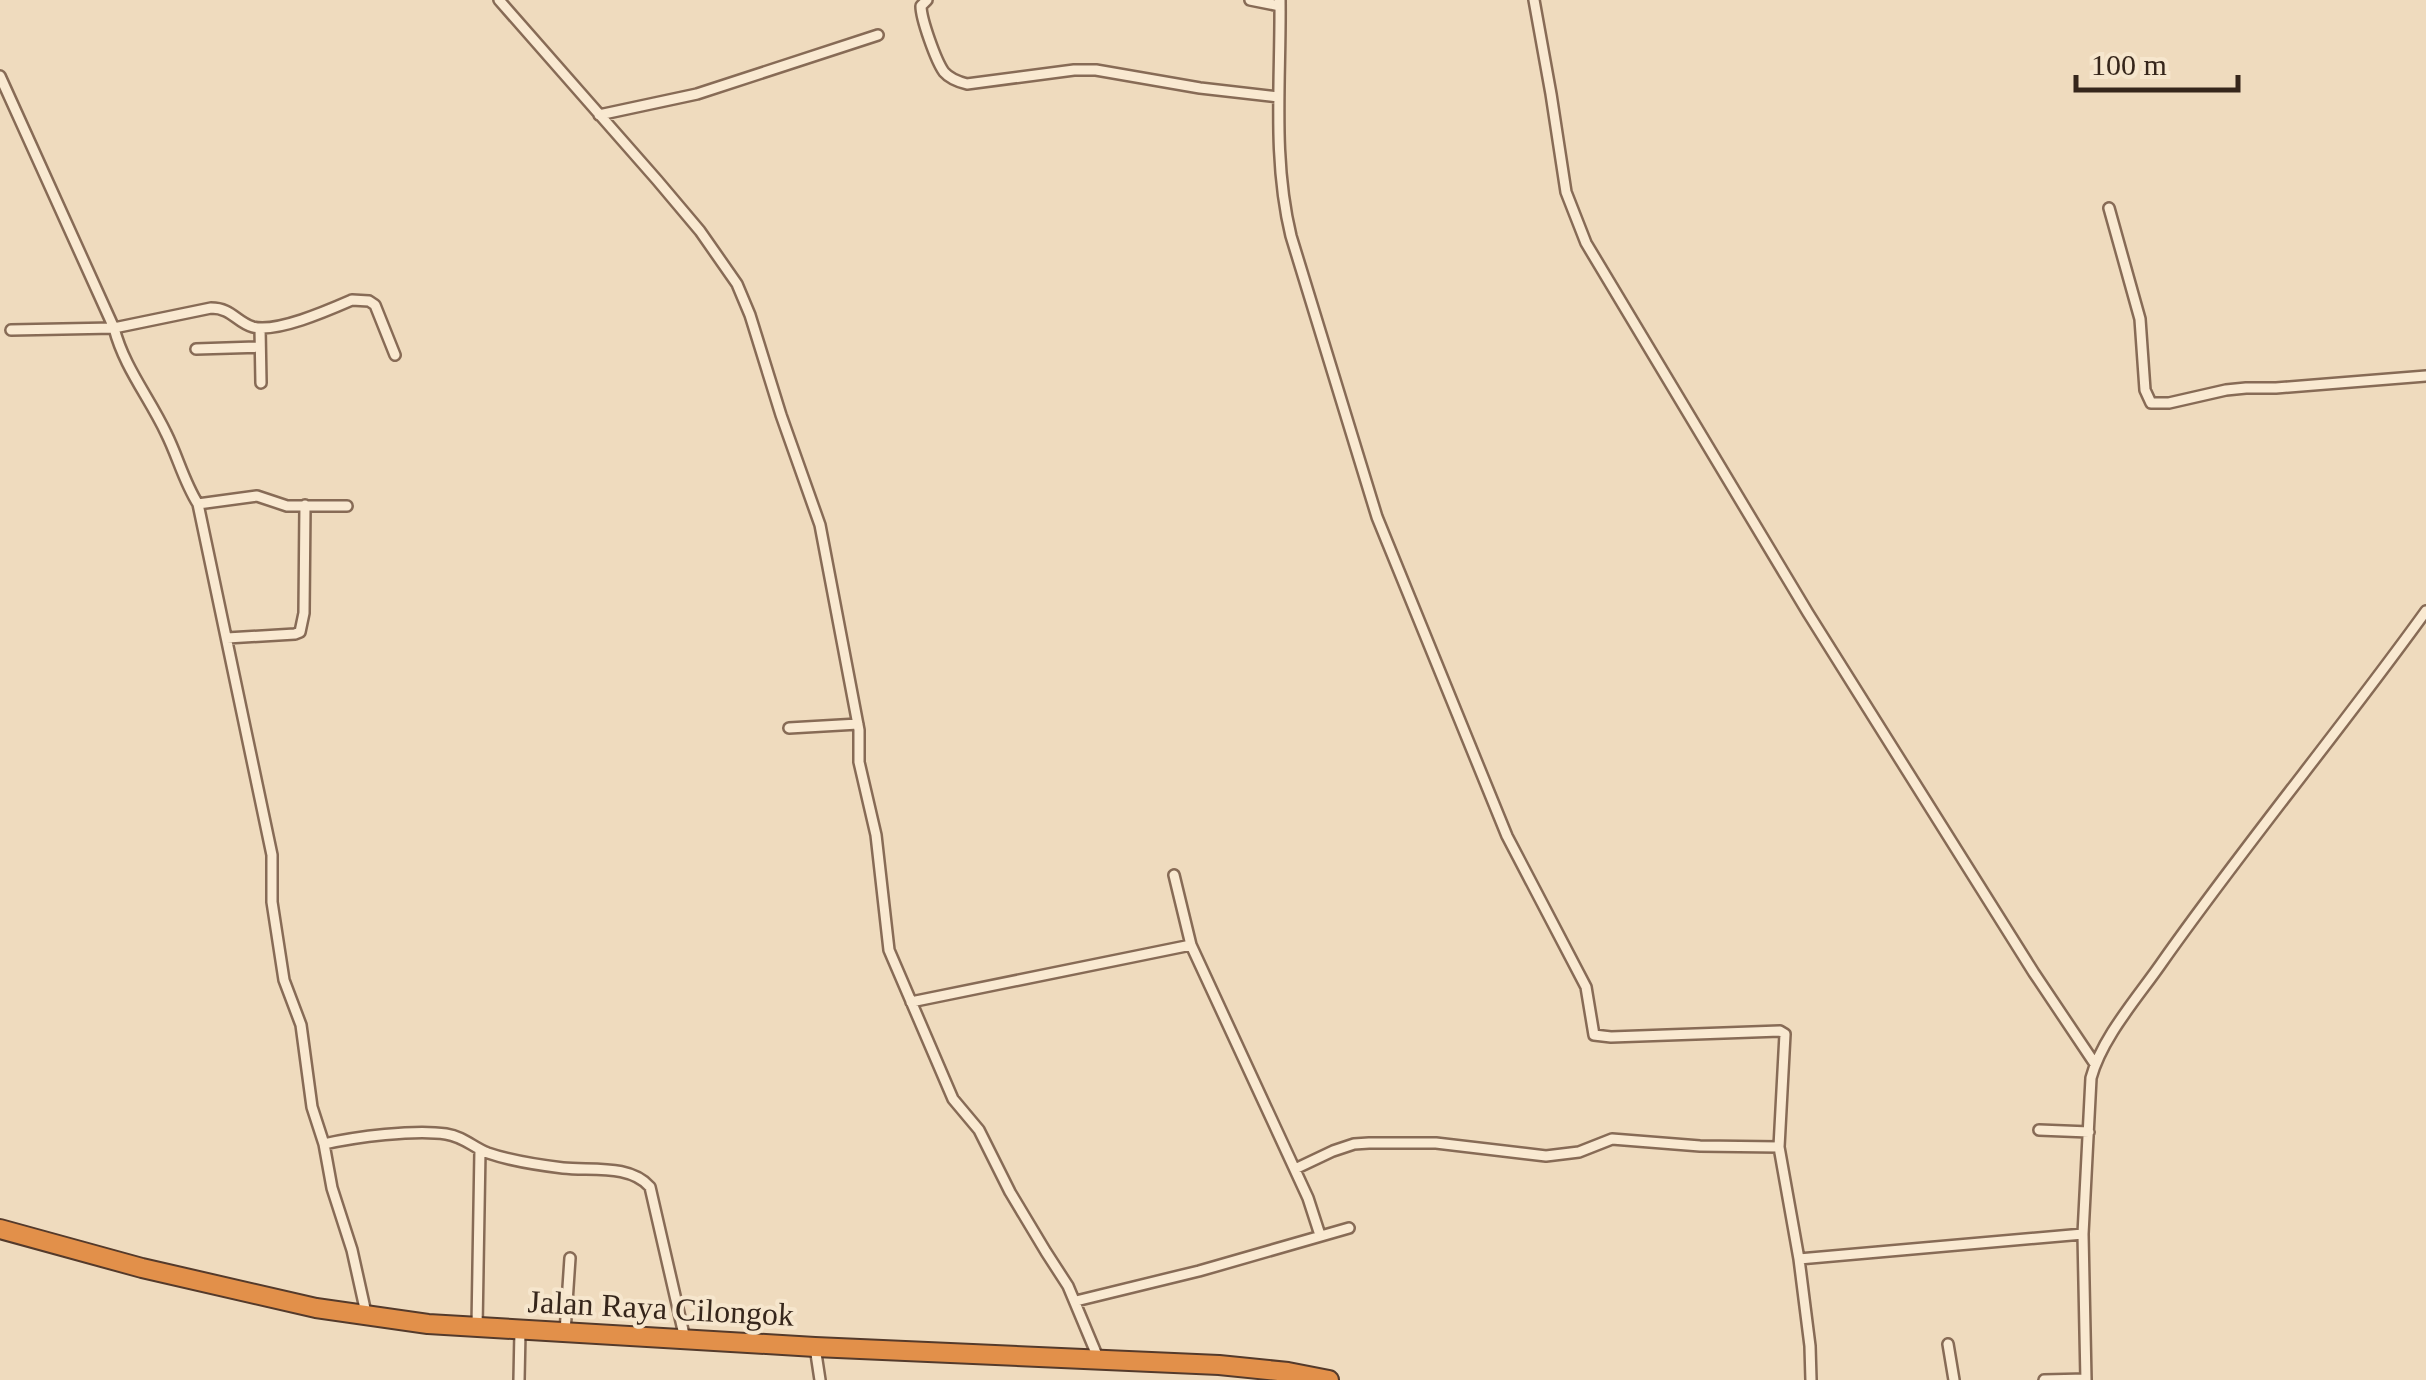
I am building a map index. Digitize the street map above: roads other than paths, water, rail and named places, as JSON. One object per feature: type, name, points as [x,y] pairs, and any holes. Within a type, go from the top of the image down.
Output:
[{"type":"highway","name":"Jalan Raya Cilongok","points":[[0,1229],[142,1268],[367,1316],[520,1330],[815,1347],[1220,1365],[1244,1375],[1288,1372],[1329,1380]]},
{"type":"street","points":[[499,0],[700,231],[737,284],[820,524],[858,724],[859,762],[876,836],[890,950],[952,1099],[979,1130],[1010,1192],[1076,1301],[1099,1360]]},
{"type":"street","points":[[927,0],[921,6],[921,17],[944,72],[956,81],[967,84],[1096,70],[1252,96],[1278,96]]},
{"type":"street","points":[[1250,0],[1280,3],[1278,96],[1283,204],[1377,517],[1507,836],[1586,987],[1594,1035],[1786,1034],[1779,1147],[1799,1259],[1811,1380]]},
{"type":"street","points":[[1534,0],[1566,192],[1586,242],[1789,583],[2034,974],[2095,1064]]},
{"type":"street","points":[[600,115],[698,94],[878,35]]},
{"type":"street","points":[[0,76],[134,378],[167,434],[188,489],[198,504],[272,855],[272,902],[284,980],[301,1025],[312,1107],[367,1316]]},
{"type":"street","points":[[2108,208],[2140,319],[2145,390],[2151,403],[2246,388],[2426,376]]},
{"type":"street","points":[[12,330],[114,328],[211,308],[222,308],[248,325],[276,327],[352,300],[369,300],[375,305],[395,355]]},
{"type":"street","points":[[260,328],[261,382]]},
{"type":"street","points":[[196,348],[260,347]]},
{"type":"street","points":[[198,504],[257,496],[282,506],[346,506]]},
{"type":"street","points":[[227,638],[300,632],[304,613],[305,505]]},
{"type":"street","points":[[2044,1380],[2086,1379],[2083,1234],[2091,1078],[2095,1064],[2196,913],[2426,611]]},
{"type":"street","points":[[789,728],[858,724]]},
{"type":"street","points":[[1174,876],[1191,945],[1308,1198],[1320,1235]]},
{"type":"street","points":[[910,1002],[1191,945]]},
{"type":"street","points":[[2039,1130],[2089,1132]]},
{"type":"street","points":[[324,1144],[366,1136],[446,1134],[466,1140],[480,1150],[528,1163],[620,1172],[642,1179],[650,1188],[685,1339]]},
{"type":"street","points":[[1295,1169],[1333,1151],[1368,1143],[1436,1143],[1546,1156],[1579,1152],[1612,1139],[1779,1147]]},
{"type":"street","points":[[477,1327],[480,1150]]},
{"type":"street","points":[[1076,1301],[1199,1272],[1349,1228]]},
{"type":"street","points":[[1799,1259],[2083,1234]]},
{"type":"street","points":[[565,1332],[570,1258]]},
{"type":"street","points":[[519,1380],[520,1330]]},
{"type":"street","points":[[1948,1344],[1954,1380]]},
{"type":"street","points":[[815,1347],[820,1380]]}]
